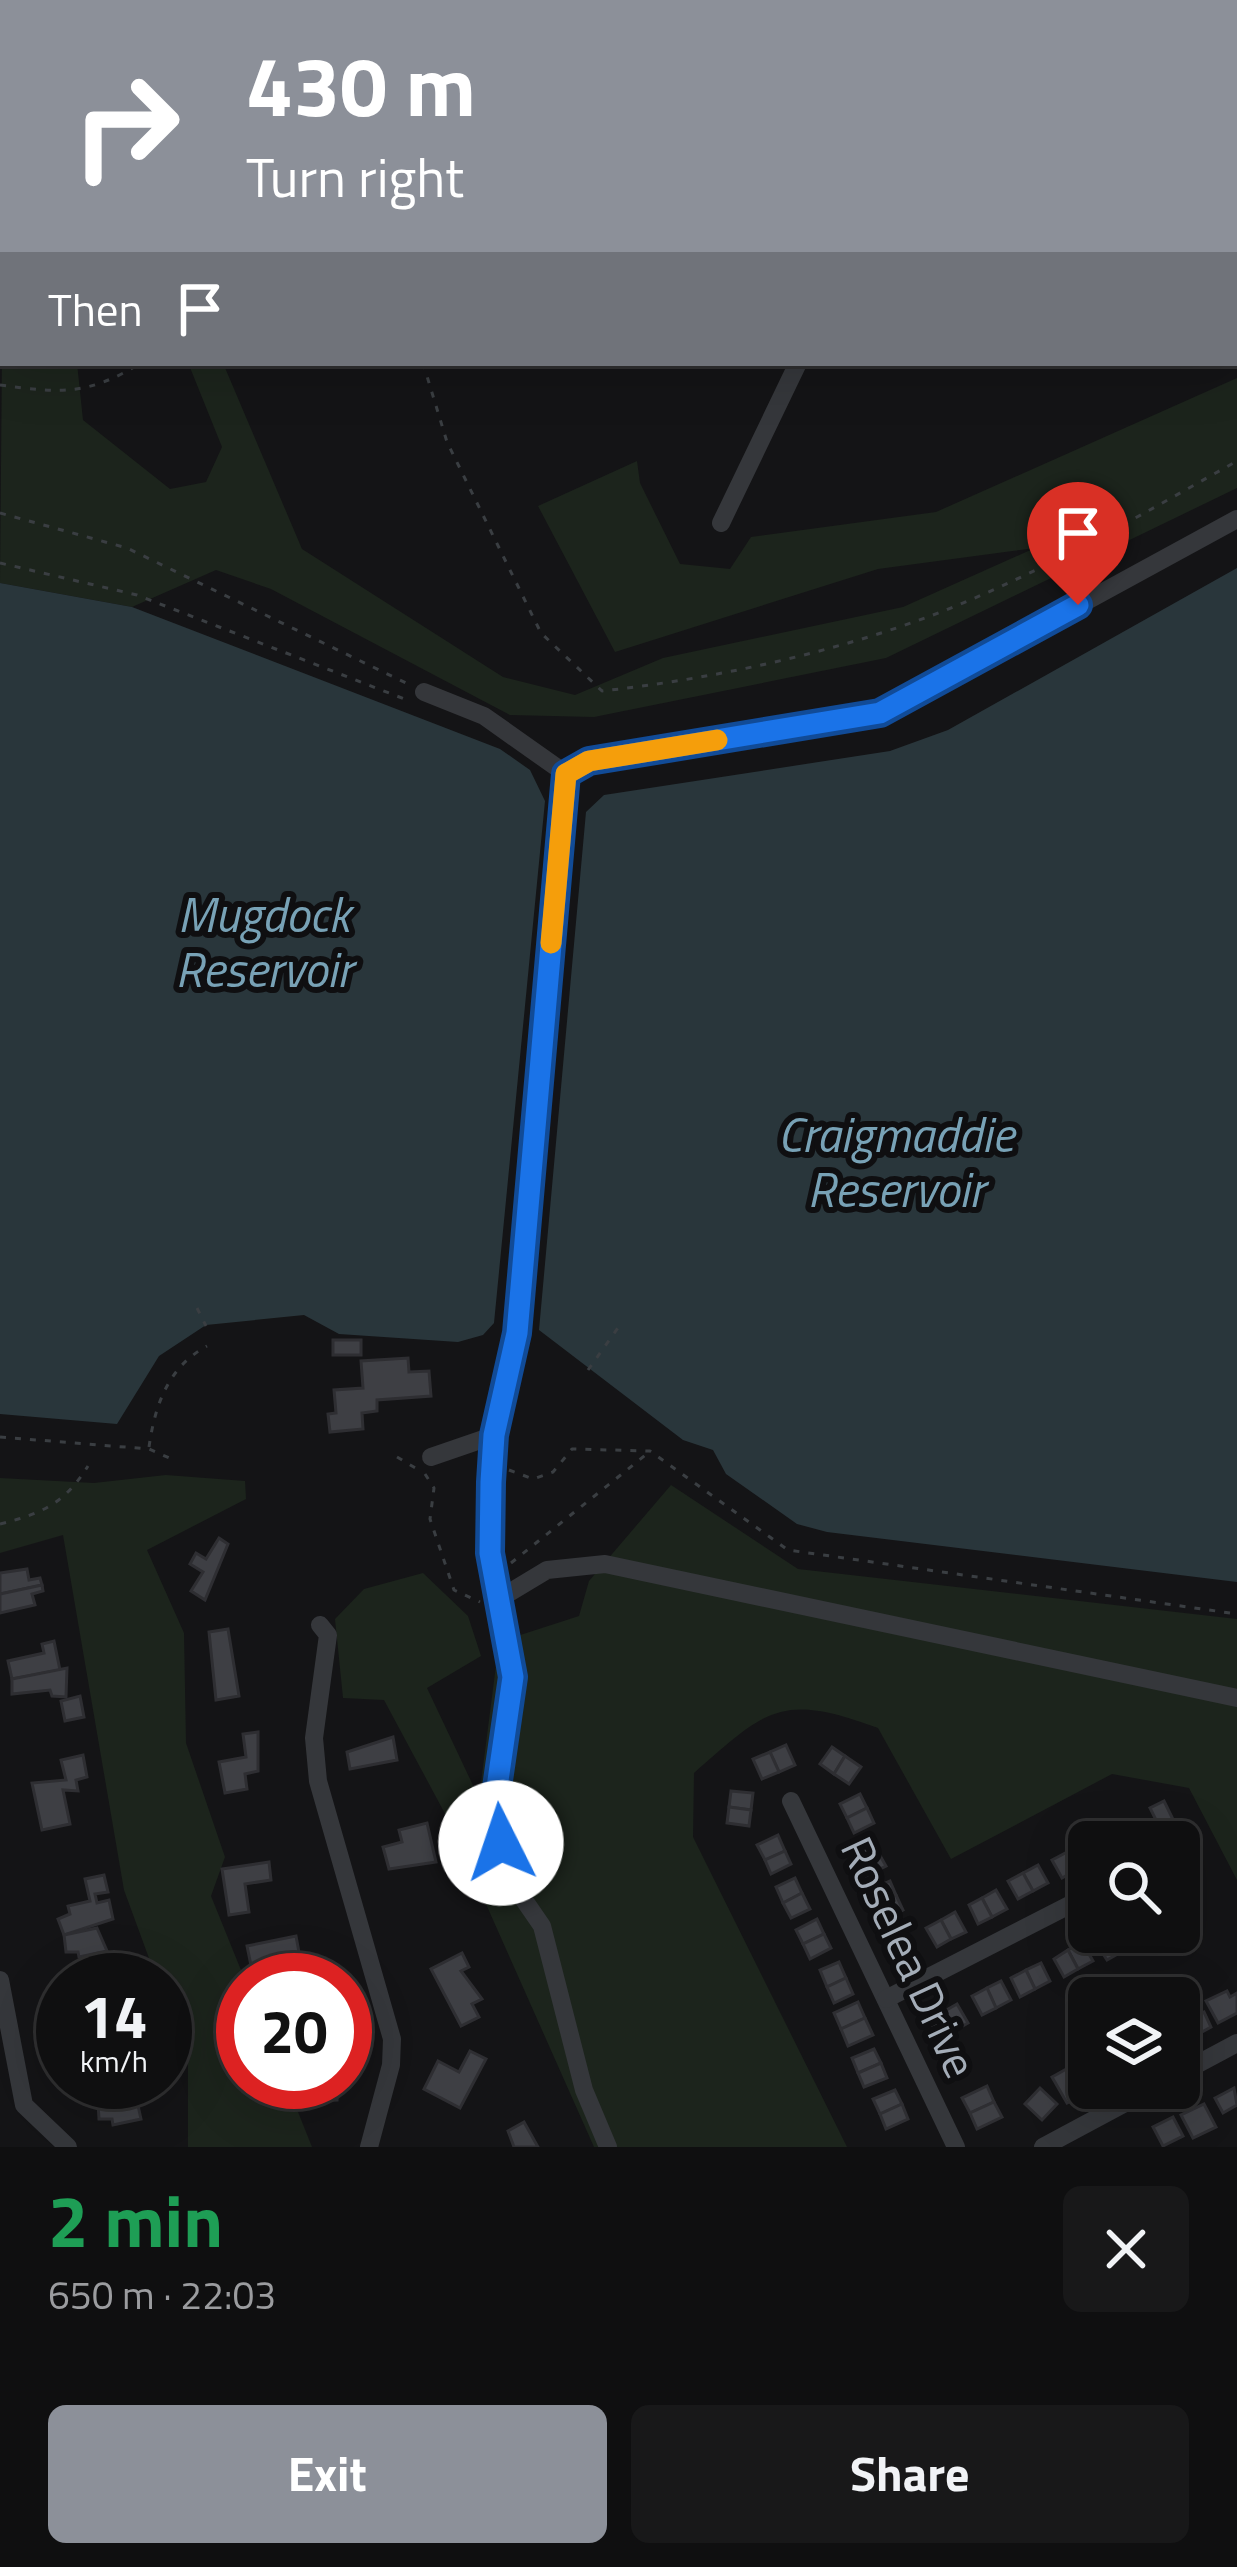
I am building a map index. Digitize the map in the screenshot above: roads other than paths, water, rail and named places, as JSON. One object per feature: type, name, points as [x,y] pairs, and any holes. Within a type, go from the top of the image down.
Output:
[{"type":"street","points":[[721,523],[797,366]]},
{"type":"street","points":[[566,774],[589,761],[880,713],[1237,519]]},
{"type":"street","points":[[418,697],[484,716],[566,774]]},
{"type":"street","points":[[566,774],[517,1333],[494,1435],[491,1482],[497,1590],[513,1677],[494,1808],[508,1878],[542,1926],[584,2090],[608,2147]]},
{"type":"street","points":[[431,1457],[494,1435]]},
{"type":"street","points":[[497,1590],[547,1570],[605,1564],[1237,1698]]},
{"type":"street","points":[[320,1625],[328,1635],[314,1738],[318,1781],[392,2039],[369,2147]]},
{"type":"street","name":"Roselea Drive","points":[[791,1801],[956,2147]]},
{"type":"street","points":[[886,1999],[1068,1906]]},
{"type":"street","points":[[0,1980],[25,2104],[68,2147]]},
{"type":"street","points":[[1200,2063],[1237,2043]]},
{"type":"street","points":[[1043,2147],[1114,2109]]},
{"type":"water","name":"Craigmaddie Reservoir","points":[[1237,568],[1237,1582],[827,1532],[797,1524],[726,1474],[713,1450],[683,1440],[539,1330],[586,812],[604,795],[890,751],[948,730]]},
{"type":"water","name":"Mugdock Reservoir","points":[[0,583],[132,607],[500,749],[530,770],[545,801],[494,1323],[483,1335],[458,1342],[339,1334],[304,1315],[206,1325],[159,1356],[117,1424],[0,1414]]}]
